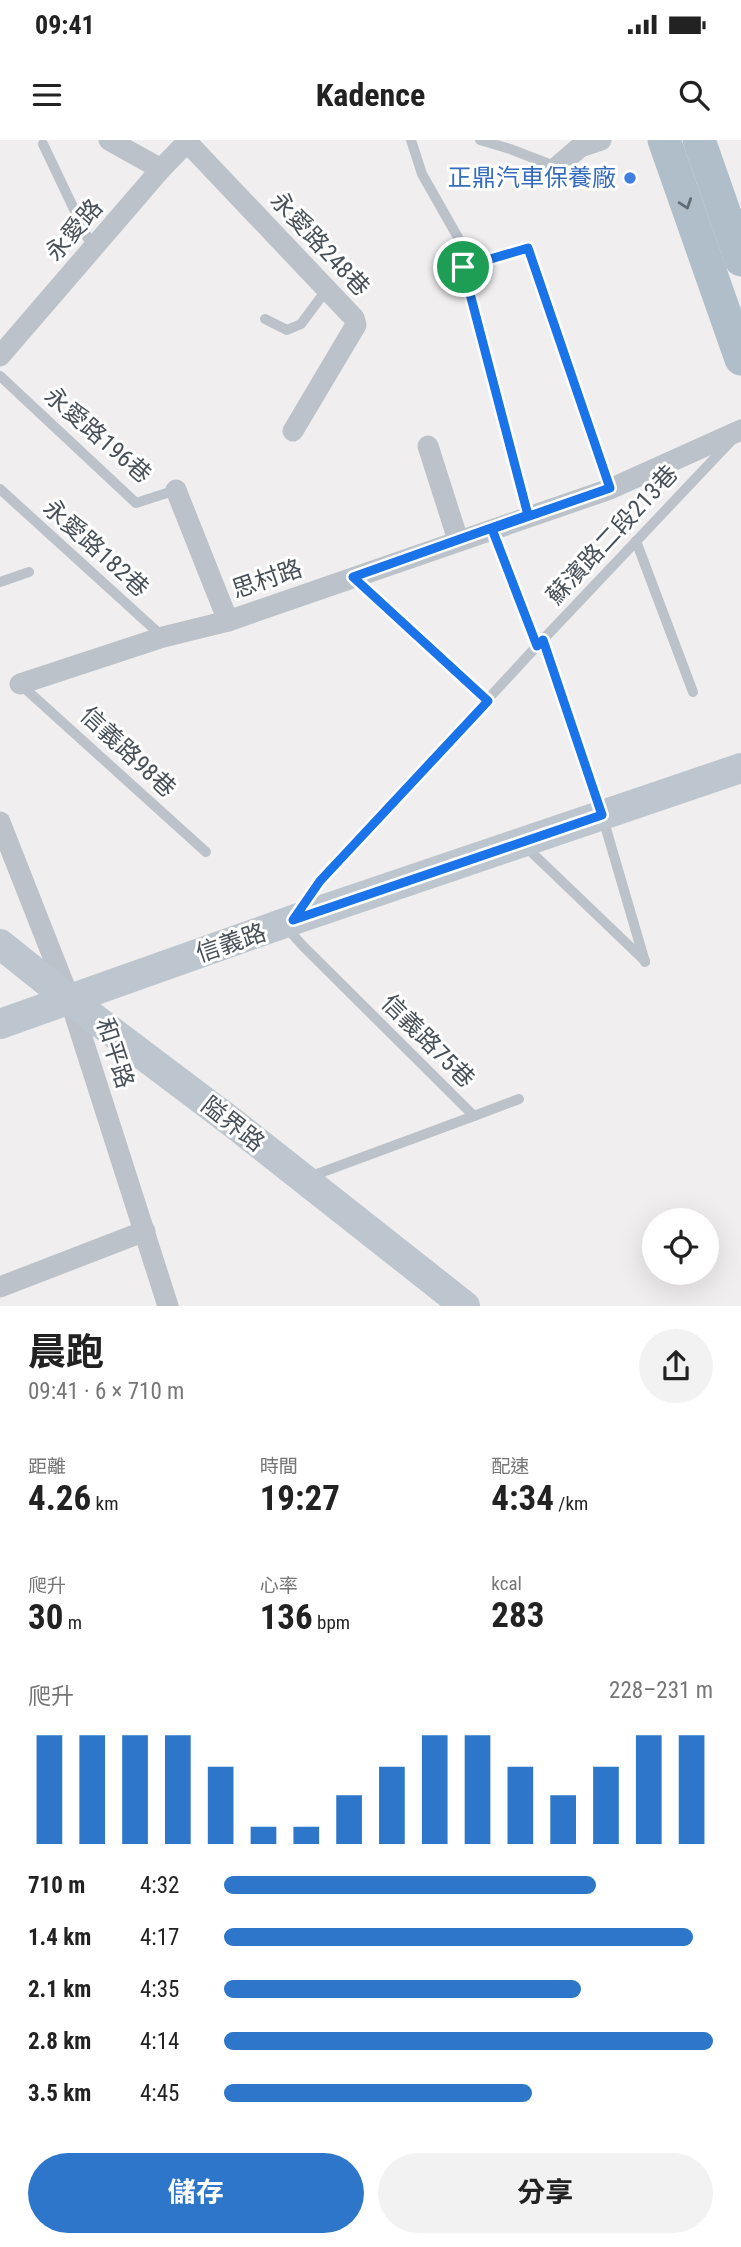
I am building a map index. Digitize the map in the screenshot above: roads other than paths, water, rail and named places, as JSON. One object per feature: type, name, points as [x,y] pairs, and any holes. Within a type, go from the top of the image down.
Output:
[{"type":"main road","points":[[664,140],[741,359]]},
{"type":"main road","points":[[699,140],[741,260]]},
{"type":"street","points":[[109,140],[160,169]]},
{"type":"street","points":[[556,167],[580,147],[601,140]]},
{"type":"street","name":"永愛路","points":[[0,356],[160,169],[188,141]]},
{"type":"street","name":"永愛路248巷","points":[[188,141],[349,310],[356,325],[293,431]]},
{"type":"street","name":"思村路","points":[[20,684],[163,637],[228,621],[610,488],[741,431]]},
{"type":"street","points":[[428,446],[458,540]]},
{"type":"street","points":[[176,490],[228,621]]},
{"type":"street","name":"信義路","points":[[0,1024],[741,768]]},
{"type":"street","name":"和平路","points":[[0,822],[70,1000],[169,1306]]},
{"type":"street","name":"隘界路","points":[[0,944],[465,1306]]},
{"type":"street","points":[[0,1287],[145,1231]]},
{"type":"lane","points":[[411,140],[422,174],[460,241],[463,267],[528,515]]},
{"type":"lane","points":[[480,140],[556,167]]},
{"type":"lane","points":[[43,144],[93,249]]},
{"type":"lane","points":[[463,267],[528,248],[610,488]]},
{"type":"lane","points":[[265,319],[287,330],[301,324],[327,289]]},
{"type":"lane","name":"永愛路196巷","points":[[0,376],[136,503],[176,490]]},
{"type":"lane","name":"蘇濱路二段213巷","points":[[289,922],[320,881],[741,431]]},
{"type":"lane","name":"永愛路182巷","points":[[0,489],[163,637]]},
{"type":"lane","points":[[492,529],[540,643],[602,815],[645,962],[521,842]]},
{"type":"lane","points":[[636,541],[693,692]]},
{"type":"lane","points":[[0,582],[29,572]]},
{"type":"lane","points":[[353,577],[488,701]]},
{"type":"lane","name":"信義路98巷","points":[[20,684],[206,852]]},
{"type":"lane","name":"信義路75巷","points":[[289,922],[303,946],[474,1116],[303,1179]]},
{"type":"lane","points":[[474,1116],[519,1099]]},
{"type":"place","name":"正鼎汽車保養廠","points":[[630,178]]}]
